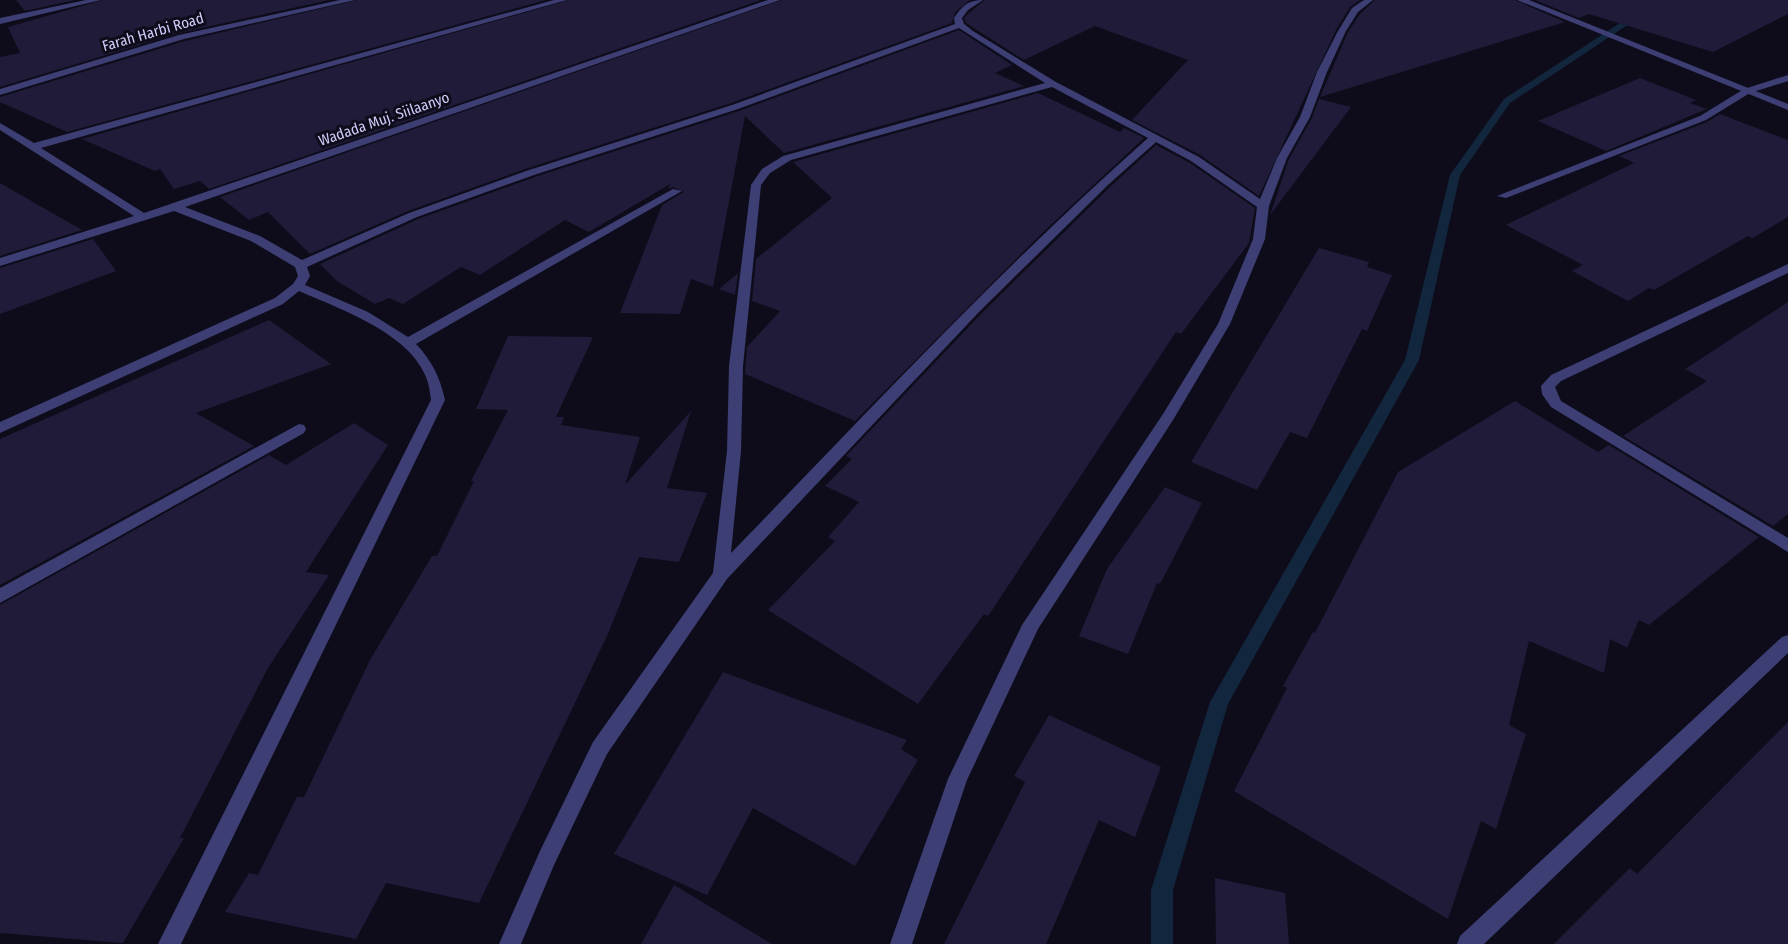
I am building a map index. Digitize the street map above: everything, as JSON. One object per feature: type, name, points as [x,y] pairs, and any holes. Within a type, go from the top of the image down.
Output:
[{"type":"street","points":[[0,21],[97,0]]},
{"type":"street","name":"Farah Harbi Road","points":[[0,92],[201,32],[351,0]]},
{"type":"street","points":[[33,147],[563,0]]},
{"type":"street","name":"Wadada Muj. Siilaanyo","points":[[0,262],[174,207],[776,0]]},
{"type":"street","points":[[979,0],[965,8],[958,18],[960,25],[1053,84],[1195,159],[1263,206]]},
{"type":"street","points":[[901,944],[958,779],[1031,625],[1168,417],[1224,324],[1259,239],[1263,206],[1342,31],[1355,10],[1369,0]]},
{"type":"street","points":[[1521,0],[1584,22],[1627,43],[1788,107]]},
{"type":"street","points":[[301,265],[434,208],[530,173],[735,107],[960,25]]},
{"type":"street","points":[[1502,196],[1703,118],[1747,91],[1788,78]]},
{"type":"street","points":[[721,574],[734,451],[736,366],[756,185],[766,171],[787,158],[1053,84]]},
{"type":"street","points":[[0,126],[143,217]]},
{"type":"street","points":[[510,944],[547,858],[600,748],[721,574],[975,309],[1104,183],[1155,138]]},
{"type":"street","points":[[408,342],[677,191]]},
{"type":"street","points":[[0,428],[279,301],[298,286],[304,276],[301,265],[248,233],[174,207]]},
{"type":"street","points":[[1788,268],[1556,378],[1548,386],[1549,394],[1556,404],[1788,546]]},
{"type":"street","points":[[169,944],[438,400],[437,385],[408,342],[387,327],[298,286]]},
{"type":"street","points":[[0,596],[299,429]]},
{"type":"street","points":[[1468,944],[1788,642]]},
{"type":"building","points":[[16,0],[75,0],[25,11]]},
{"type":"building","points":[[103,0],[329,0],[179,33],[0,87],[0,57],[20,53],[8,27]]},
{"type":"building","points":[[357,0],[546,0],[67,132],[0,102],[0,97],[185,41]]},
{"type":"building","points":[[569,0],[761,0],[209,189],[200,181],[174,189],[160,169],[155,171],[82,139]]},
{"type":"building","points":[[782,0],[970,0],[955,12],[952,23],[731,103],[525,169],[408,211],[310,254],[268,212],[249,220],[220,197]]},
{"type":"building","points":[[985,0],[1360,0],[1350,7],[1336,30],[1259,196],[1200,155],[1132,120],[1188,60],[1095,26],[1024,60],[966,23],[964,18]]},
{"type":"building","points":[[1375,0],[1515,0],[1565,22],[1320,97],[1348,32],[1360,14]]},
{"type":"building","points":[[1535,0],[1788,0],[1788,14],[1713,52],[1589,14],[1579,18]]},
{"type":"building","points":[[959,30],[1012,65],[995,73],[1024,86],[784,153],[745,116],[713,287],[691,279],[680,314],[620,313],[662,205],[684,192],[673,187],[668,189],[670,184],[589,232],[565,220],[480,275],[461,267],[403,304],[389,298],[375,304],[337,281],[320,264],[418,219],[535,177],[739,111]]},
{"type":"building","points":[[1640,78],[1696,100],[1690,103],[1707,109],[1606,151],[1538,121]]},
{"type":"building","points":[[1038,93],[1120,132],[1124,128],[1144,138],[1039,236],[855,421],[745,374],[747,347],[780,311],[752,301],[756,259],[832,198],[793,162]]},
{"type":"building","points":[[1319,99],[1351,107],[1270,215],[1289,159],[1312,118]]},
{"type":"building","points":[[1720,114],[1788,140],[1788,217],[1753,238],[1748,236],[1654,290],[1649,288],[1628,301],[1572,271],[1583,265],[1506,225],[1634,163],[1619,156],[1707,122]]},
{"type":"building","points":[[1156,145],[1190,163],[1255,208],[1249,243],[1181,334],[1176,332],[988,616],[984,614],[918,704],[768,610],[835,541],[828,537],[859,502],[825,486],[852,459],[846,456],[981,314]]},
{"type":"building","points":[[0,183],[82,230],[0,256]]},
{"type":"building","points":[[93,239],[116,271],[0,314],[0,268]]},
{"type":"building","points":[[1319,248],[1369,262],[1367,267],[1392,275],[1367,331],[1362,329],[1307,438],[1290,432],[1257,490],[1191,462]]},
{"type":"building","points":[[738,273],[735,295],[719,289]]},
{"type":"building","points":[[1788,302],[1788,514],[1773,526],[1623,436],[1707,381],[1685,369]]},
{"type":"building","points":[[269,320],[331,364],[196,413],[254,446],[0,585],[0,439]]},
{"type":"building","points":[[508,336],[593,337],[556,417],[564,417],[561,425],[640,437],[625,485],[691,411],[667,488],[707,493],[679,562],[639,557],[607,636],[479,903],[386,883],[356,939],[225,912],[249,873],[258,875],[297,797],[304,797],[370,660],[432,556],[437,556],[474,481],[471,481],[508,410],[476,409]]},
{"type":"building","points":[[1515,401],[1598,452],[1609,445],[1759,537],[1649,625],[1639,620],[1627,648],[1610,639],[1604,673],[1529,641],[1509,725],[1526,734],[1496,829],[1481,821],[1448,919],[1234,791],[1287,688],[1283,686],[1313,632],[1315,633],[1398,472]]},
{"type":"building","points":[[354,423],[388,445],[306,572],[329,575],[268,668],[180,838],[184,838],[123,943],[0,933],[0,605],[269,455],[286,465]]},
{"type":"building","points":[[1165,487],[1202,503],[1160,584],[1157,583],[1128,654],[1079,636],[1107,569]]},
{"type":"building","points":[[723,672],[907,740],[901,749],[918,760],[855,866],[753,808],[707,895],[614,854]]},
{"type":"building","points":[[1049,715],[1161,767],[1135,837],[1099,820],[1046,944],[944,944],[1025,782],[1014,776]]},
{"type":"building","points":[[1788,722],[1788,944],[1554,944],[1630,868],[1637,874]]},
{"type":"building","points":[[1215,878],[1285,893],[1289,944],[1216,944]]},
{"type":"building","points":[[674,885],[772,944],[641,944]]},
{"type":"waterway","points":[[1162,944],[1162,890],[1219,702],[1412,360],[1455,175],[1507,101],[1661,0]]}]
